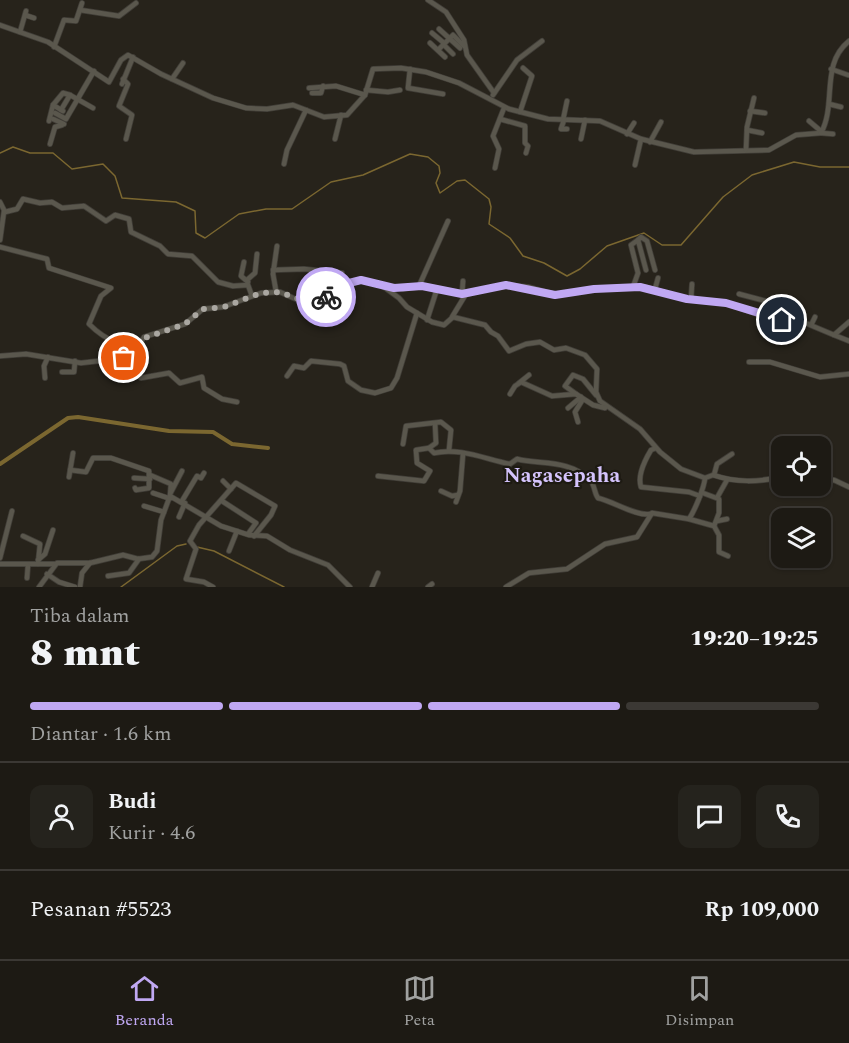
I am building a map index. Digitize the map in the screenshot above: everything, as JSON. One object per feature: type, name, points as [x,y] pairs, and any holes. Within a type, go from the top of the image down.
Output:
[{"type":"street","points":[[428,0],[445,10],[464,40],[462,48]]},
{"type":"street","points":[[54,47],[64,20],[76,21],[81,3]]},
{"type":"street","points":[[80,10],[119,16],[136,3]]},
{"type":"street","points":[[20,32],[25,13],[34,18]]},
{"type":"street","points":[[0,25],[54,47],[110,81],[123,58],[128,55],[213,98],[246,108],[267,109],[293,105],[325,117],[349,114],[365,92],[369,76],[374,68],[410,69],[455,82],[504,108],[563,120],[603,122],[650,142],[704,153],[770,150],[796,135],[833,134]]},
{"type":"street","points":[[439,29],[449,38]]},
{"type":"street","points":[[432,33],[453,54]]},
{"type":"street","points":[[438,50],[454,35],[494,93]]},
{"type":"street","points":[[490,100],[517,60],[542,40]]},
{"type":"street","points":[[822,133],[829,104],[834,57],[849,41]]},
{"type":"street","points":[[430,43],[445,57]]},
{"type":"street","points":[[126,139],[132,114],[119,106],[128,84],[122,82],[133,57]]},
{"type":"street","points":[[172,79],[183,63]]},
{"type":"street","points":[[520,112],[532,76],[523,68]]},
{"type":"street","points":[[410,69],[408,88],[443,94]]},
{"type":"street","points":[[831,69],[848,75]]},
{"type":"street","points":[[58,143],[50,142],[56,127],[62,125],[94,71]]},
{"type":"street","points":[[393,91],[395,84]]},
{"type":"street","points":[[312,93],[321,93],[323,86]]},
{"type":"street","points":[[309,88],[336,86],[365,92],[400,90]]},
{"type":"street","points":[[380,98],[381,92]]},
{"type":"street","points":[[62,125],[51,120],[53,105],[63,93],[93,108]]},
{"type":"street","points":[[61,110],[70,95]]},
{"type":"street","points":[[746,150],[747,130],[754,98]]},
{"type":"street","points":[[567,101],[561,129],[567,129]]},
{"type":"street","points":[[829,104],[841,107]]},
{"type":"street","points":[[53,105],[67,116]]},
{"type":"street","points":[[495,168],[499,148],[494,136],[504,108]]},
{"type":"street","points":[[284,164],[287,150],[306,110]]},
{"type":"street","points":[[750,111],[765,113]]},
{"type":"street","points":[[55,113],[67,116]]},
{"type":"street","points":[[335,139],[341,115]]},
{"type":"street","points":[[131,118],[137,121]]},
{"type":"street","points":[[500,119],[525,126],[525,144],[528,146],[526,153]]},
{"type":"street","points":[[581,139],[585,120]]},
{"type":"street","points":[[809,121],[822,133]]},
{"type":"street","points":[[650,142],[661,122]]},
{"type":"street","points":[[627,134],[634,123]]},
{"type":"street","points":[[747,130],[762,133]]},
{"type":"street","points":[[635,165],[641,139]]},
{"type":"street","points":[[4,211],[15,210],[23,199],[40,203],[52,202],[62,208],[84,206],[106,221],[116,215],[130,220],[130,231],[160,246],[168,254],[192,256],[218,282],[233,286],[247,282],[255,274],[257,254]]},
{"type":"street","points":[[0,202],[4,211],[0,240]]},
{"type":"street","points":[[419,286],[448,220]]},
{"type":"street","points":[[633,287],[639,273],[631,245],[641,237],[647,241],[655,270]]},
{"type":"street","points":[[638,240],[646,270]]},
{"type":"street","points":[[276,291],[273,270],[278,246]]},
{"type":"street","points":[[0,247],[47,259],[49,268],[111,288],[102,294],[89,323],[107,339],[116,342],[116,359],[110,371]]},
{"type":"street","points":[[243,262],[241,276],[247,282],[252,296]]},
{"type":"street","points":[[273,270],[304,269],[342,273]]},
{"type":"street","points":[[655,290],[658,278]]},
{"type":"street","points":[[0,356],[26,354],[75,361],[116,359],[134,353],[144,337],[185,324],[203,309],[224,307],[252,296],[276,291],[300,301],[309,301],[339,293],[357,280],[371,281],[383,286],[406,289],[419,286],[464,294],[506,285],[557,295],[633,287],[691,299],[723,302],[782,320],[801,321],[849,341]]},
{"type":"street","points":[[383,286],[427,320],[444,325],[452,317],[464,294],[463,280]]},
{"type":"street","points":[[691,299],[692,284]]},
{"type":"street","points":[[401,301],[406,289]]},
{"type":"street","points":[[427,320],[437,289]]},
{"type":"street","points":[[739,294],[780,305],[784,308],[782,320]]},
{"type":"street","points":[[287,376],[294,366],[304,368],[311,361],[344,366],[349,382],[362,390],[377,393],[394,385],[417,313]]},
{"type":"street","points":[[452,317],[486,325],[509,351],[526,344],[540,342],[554,350],[566,348],[585,355],[597,369],[596,396]]},
{"type":"street","points":[[811,325],[815,317]]},
{"type":"street","points":[[834,334],[849,322]]},
{"type":"street","points":[[404,351],[412,355]]},
{"type":"street","points":[[134,353],[138,360],[137,375],[141,378],[169,373],[180,383],[202,377],[204,388],[222,399],[237,402]]},
{"type":"street","points":[[45,378],[44,366],[48,357]]},
{"type":"street","points":[[62,372],[74,372],[75,361]]},
{"type":"street","points":[[749,362],[770,362],[820,377],[849,374]]},
{"type":"street","points":[[510,394],[529,375]]},
{"type":"street","points":[[616,412],[582,398],[565,387],[573,375],[583,379],[596,396],[640,429],[656,448],[681,469],[705,478],[714,476],[747,482],[771,479]]},
{"type":"street","points":[[519,383],[554,396],[576,394]]},
{"type":"street","points":[[568,408],[582,398]]},
{"type":"street","points":[[578,422],[575,413],[582,398]]},
{"type":"street","points":[[378,476],[424,481],[430,471],[417,462],[415,454],[418,449],[429,448],[436,442],[435,423]]},
{"type":"street","points":[[403,444],[405,426],[444,423],[450,429],[449,450]]},
{"type":"street","points":[[429,448],[434,453],[449,450],[510,464],[517,459],[529,462],[556,462],[590,481],[598,498],[626,506],[642,515],[665,513],[716,524],[727,519]]},
{"type":"street","points":[[656,448],[651,450],[646,458],[639,480],[641,487],[718,496]]},
{"type":"street","points":[[69,477],[73,453]]},
{"type":"street","points":[[456,502],[459,495],[463,454]]},
{"type":"street","points":[[714,476],[717,464],[732,454]]},
{"type":"street","points":[[70,470],[86,472],[93,459],[109,458],[143,467],[149,471],[148,489],[136,490],[135,488]]},
{"type":"street","points":[[0,564],[90,562],[123,555],[139,559],[150,558],[157,552],[164,512],[182,471]]},
{"type":"street","points":[[179,517],[188,491],[197,477],[201,478],[204,473]]},
{"type":"street","points":[[134,478],[150,477],[170,484],[170,495]]},
{"type":"street","points":[[689,519],[696,500],[701,495],[705,478]]},
{"type":"street","points":[[727,480],[718,496],[720,507],[716,524],[719,535],[719,553],[728,556]]},
{"type":"street","points":[[831,480],[849,487]]},
{"type":"street","points":[[223,481],[231,489]]},
{"type":"street","points":[[213,587],[186,578],[196,549],[190,542],[207,517],[238,483],[274,505],[271,516],[254,536]]},
{"type":"street","points":[[176,487],[188,491]]},
{"type":"street","points":[[441,491],[452,496],[459,495]]},
{"type":"street","points":[[153,493],[170,495],[221,526],[254,536],[268,536],[290,550],[330,566],[350,587]]},
{"type":"street","points":[[222,501],[256,523],[248,534]]},
{"type":"street","points":[[144,506],[164,512]]},
{"type":"street","points":[[0,558],[12,511]]},
{"type":"street","points":[[506,587],[530,573],[567,569],[605,544],[637,537],[650,514]]},
{"type":"street","points":[[38,562],[45,554],[53,530]]},
{"type":"street","points":[[229,551],[237,531]]},
{"type":"street","points":[[23,536],[39,542],[41,551],[38,562]]},
{"type":"street","points":[[108,576],[129,573],[139,559]]},
{"type":"street","points":[[80,587],[82,573],[90,562]]},
{"type":"street","points":[[39,587],[55,564]]},
{"type":"street","points":[[27,578],[28,565]]},
{"type":"street","points":[[372,587],[378,573]]},
{"type":"street","points":[[47,574],[61,583],[75,587]]},
{"type":"waterway","points":[[0,153],[13,147],[30,153],[53,153],[72,169],[103,164],[115,176],[122,198],[176,202],[195,211],[196,233],[205,238],[239,214],[266,209],[292,209],[331,182],[363,175],[410,154],[428,157],[439,166],[440,173],[436,183],[440,193],[457,181],[465,180],[489,199],[491,207],[489,224],[510,238],[523,256],[544,263],[567,276],[580,269],[607,246],[644,233],[662,245],[681,245],[723,197],[752,175],[794,162],[820,167],[849,167]]},
{"type":"waterway","points":[[0,464],[68,418],[78,417],[169,431],[213,432],[232,444],[268,448]]},
{"type":"waterway","points":[[121,587],[177,546],[186,544]]},
{"type":"waterway","points":[[197,547],[214,551],[284,587]]},
{"type":"way so far","points":[[124,358],[137,350],[142,339],[185,324],[203,309],[224,307],[258,294],[276,291],[300,301],[326,297]]},
{"type":"district","name":"Nagasepaha","points":[[562,475]]},
{"type":"route","points":[[326,297],[339,293],[349,283],[357,280],[371,281],[394,288],[410,289],[422,286],[462,294],[471,294],[506,285],[555,295],[594,289],[640,287],[687,299],[726,303],[760,316],[782,320]]}]
